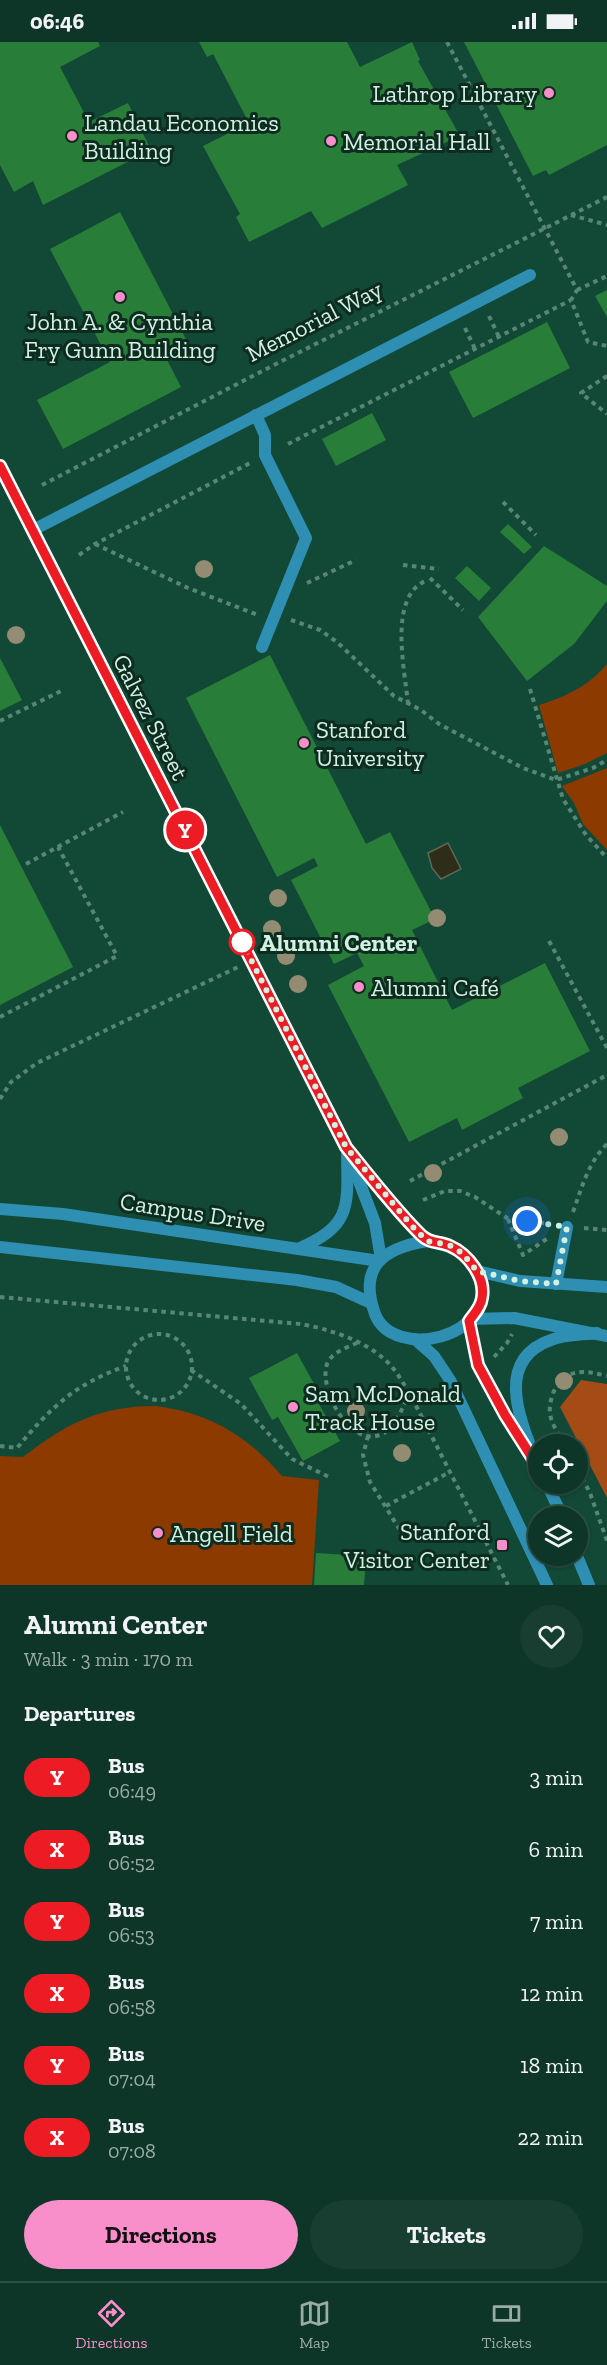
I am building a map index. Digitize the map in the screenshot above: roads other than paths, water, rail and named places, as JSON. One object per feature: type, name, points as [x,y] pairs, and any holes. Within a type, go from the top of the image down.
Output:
[{"type":"street","points":[[33,530],[530,275]]},
{"type":"street","points":[[256,416],[266,435],[265,456],[306,538],[268,616],[262,647]]},
{"type":"street","name":"Galvez Street","points":[[0,466],[346,1147],[375,1223],[380,1260]]},
{"type":"street","points":[[298,1249],[322,1239],[337,1225],[343,1214],[346,1205],[346,1147]]},
{"type":"street","name":"Galvez Street","points":[[346,1147],[378,1187],[427,1241]]},
{"type":"street","name":"Campus Drive","points":[[0,1209],[63,1214],[380,1260]]},
{"type":"street","points":[[556,1284],[567,1227]]},
{"type":"street","points":[[427,1241],[449,1245],[462,1253],[477,1271],[482,1288],[482,1298],[470,1320],[451,1333],[416,1340],[399,1336],[377,1320],[371,1303],[372,1272],[380,1260],[395,1248],[427,1241]]},
{"type":"street","points":[[0,1247],[297,1280],[336,1287],[371,1303]]},
{"type":"street","points":[[477,1271],[520,1281],[607,1287]]},
{"type":"street","points":[[470,1320],[514,1318],[602,1335]]},
{"type":"street","points":[[470,1320],[478,1365],[505,1415],[528,1451]]},
{"type":"street","points":[[528,1439],[515,1397],[519,1369],[536,1347],[548,1340],[571,1335],[602,1335]]},
{"type":"street","points":[[416,1340],[434,1356],[450,1380],[547,1585]]},
{"type":"street","points":[[581,1566],[589,1585]]},
{"type":"place","name":"Lathrop Library","points":[[549,93]]},
{"type":"place","name":"Landau Economics Building","points":[[72,136]]},
{"type":"place","name":"Memorial Hall","points":[[331,141]]},
{"type":"place","name":"John A. & Cynthia Fry Gunn Building","points":[[120,297]]},
{"type":"place","name":"Stanford University","points":[[304,743]]},
{"type":"place","name":"Alumni Center","points":[[242,942]]},
{"type":"place","name":"Alumni Café","points":[[359,987]]},
{"type":"place","name":"Sam McDonald Track House","points":[[293,1407]]},
{"type":"place","name":"Angell Field","points":[[158,1533]]},
{"type":"place","name":"Stanford Visitor Center","points":[[502,1545]]}]
